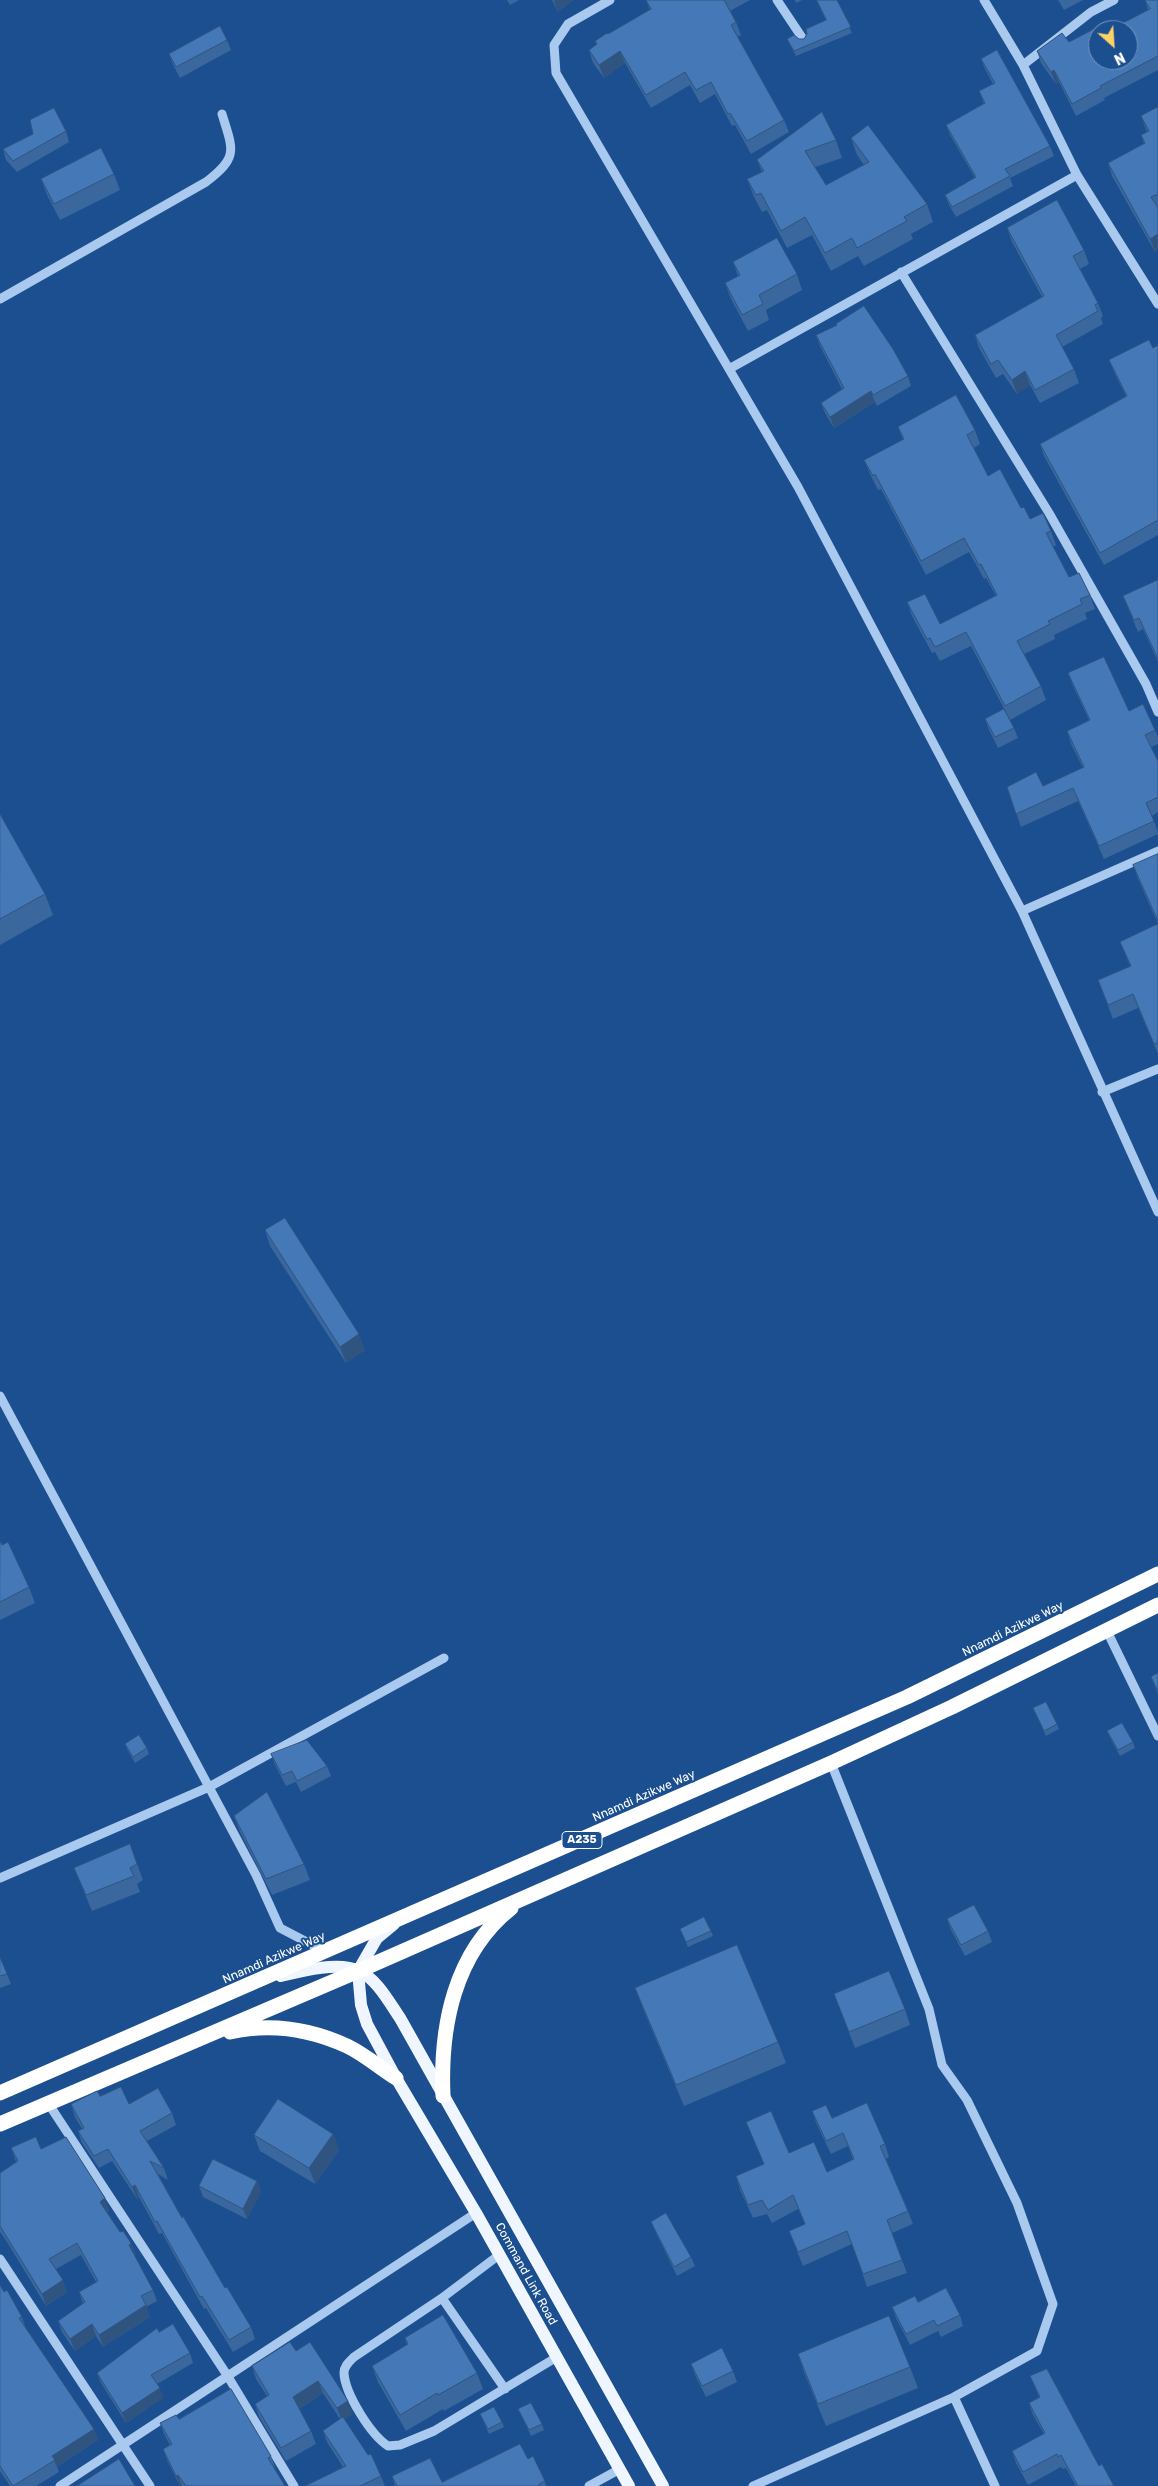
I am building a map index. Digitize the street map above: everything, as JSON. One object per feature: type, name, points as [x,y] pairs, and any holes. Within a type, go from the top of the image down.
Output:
[{"type":"highway","name":"Nnamdi Azikwe Way","points":[[0,2093],[907,1697],[1158,1574]]},
{"type":"highway","name":"A235","points":[[0,2124],[358,1971],[831,1763],[952,1708],[1158,1606]]},
{"type":"highway","points":[[443,2096],[442,2058],[446,2027],[463,1968],[477,1942],[496,1920],[514,1906],[546,1887]]},
{"type":"highway","points":[[190,2042],[245,2029],[278,2027],[314,2033],[348,2047],[396,2078]]},
{"type":"main road","points":[[259,1981],[309,1968],[358,1971],[377,1938],[399,1920]]},
{"type":"main road","name":"Command Link Road","points":[[358,1971],[361,2005],[367,2024],[396,2078],[500,2255],[629,2486]]},
{"type":"main road","name":"Command Link Road","points":[[358,1971],[382,1991],[391,2004],[663,2486]]},
{"type":"street","points":[[610,0],[568,24],[554,45],[556,73],[798,487],[1022,911],[1102,1092],[1158,1212]]},
{"type":"street","points":[[777,0],[803,39]]},
{"type":"street","points":[[984,0],[1023,65],[1077,174],[1158,304]]},
{"type":"street","points":[[1023,65],[1091,12],[1114,0]]},
{"type":"street","points":[[0,299],[206,182],[224,168],[232,146],[222,114]]},
{"type":"street","points":[[729,369],[1077,174]]},
{"type":"street","points":[[902,272],[1049,513],[1146,684],[1158,712]]},
{"type":"street","points":[[1022,911],[1158,851]]},
{"type":"street","points":[[1102,1092],[1158,1069]]},
{"type":"street","points":[[0,1396],[256,1876],[280,1928],[326,1952]]},
{"type":"street","points":[[1107,1631],[1158,1736]]},
{"type":"street","points":[[0,1878],[209,1787],[444,1658]]},
{"type":"street","points":[[753,2486],[954,2397],[1037,2351],[1053,2304],[1017,2203],[967,2100],[942,2065],[929,2009],[831,1763]]},
{"type":"street","points":[[48,2104],[227,2375],[294,2486]]},
{"type":"street","points":[[60,2486],[476,2213]]},
{"type":"street","points":[[500,2255],[442,2298],[354,2357],[346,2365],[344,2372],[348,2389],[364,2419],[381,2441],[388,2446],[400,2445],[434,2430],[505,2389],[556,2356]]},
{"type":"street","points":[[0,2259],[150,2486]]},
{"type":"street","points":[[442,2298],[505,2389]]},
{"type":"street","points":[[954,2397],[995,2486]]},
{"type":"street","points":[[589,2486],[620,2469]]},
{"type":"building","points":[[646,0],[724,0],[736,22],[731,25],[784,120],[747,141],[730,113],[728,114],[711,82],[696,90],[685,72],[646,95],[620,51],[599,65],[589,50],[597,44],[595,41],[651,9]]},
{"type":"building","points":[[817,0],[837,0],[851,27],[794,51],[787,39],[794,35],[799,39],[804,39],[807,34],[806,29],[826,20]]},
{"type":"building","points":[[1145,0],[1158,0],[1158,56],[1138,66],[1138,20],[1129,20],[1150,9]]},
{"type":"building","points":[[220,26],[227,40],[176,67],[169,54]]},
{"type":"building","points":[[1088,32],[1088,70],[1131,70],[1100,86],[1101,88],[1072,104],[1054,70],[1051,72],[1037,51],[1062,33],[1069,42]]},
{"type":"building","points":[[997,50],[1050,146],[1005,169],[1010,176],[952,207],[945,195],[976,177],[946,125],[985,103],[979,91],[995,83],[981,59]]},
{"type":"building","points":[[1158,107],[1158,194],[1151,197],[1158,208],[1158,234],[1150,239],[1108,163],[1145,143],[1141,135],[1149,131],[1141,116]]},
{"type":"building","points":[[54,108],[66,131],[13,161],[3,149],[33,134],[30,120]]},
{"type":"building","points":[[822,112],[836,140],[805,151],[826,185],[869,162],[851,138],[868,125],[927,204],[904,217],[907,221],[857,248],[852,238],[825,253],[805,217],[781,231],[761,193],[756,195],[747,179],[764,171],[757,160]]},
{"type":"building","points":[[101,148],[114,174],[54,204],[41,179]]},
{"type":"building","points":[[1057,200],[1084,250],[1073,256],[1098,303],[1095,305],[1098,311],[1056,335],[1074,369],[1035,390],[1025,371],[1012,380],[998,360],[991,364],[975,335],[1044,296],[1007,228]]},
{"type":"building","points":[[777,238],[797,274],[759,295],[763,304],[742,315],[725,283],[740,275],[733,262]]},
{"type":"building","points":[[864,306],[893,349],[908,376],[873,395],[871,391],[830,417],[821,403],[844,388],[816,335],[837,325]]},
{"type":"building","points":[[1149,340],[1153,348],[1158,345],[1158,520],[1100,553],[1040,444],[1127,396],[1109,360]]},
{"type":"building","points":[[956,395],[975,430],[967,435],[988,476],[1000,469],[1021,508],[1024,507],[1030,519],[1043,513],[1051,531],[1046,533],[1069,577],[1079,573],[1090,595],[1080,599],[1082,604],[1048,621],[1050,624],[1017,641],[1041,686],[1005,706],[966,632],[935,647],[930,638],[927,639],[907,602],[925,594],[940,624],[997,595],[981,564],[979,565],[964,538],[921,561],[875,474],[873,476],[864,460],[904,439],[898,427]]},
{"type":"building","points":[[1158,580],[1158,659],[1139,618],[1134,620],[1123,596]]},
{"type":"building","points":[[1104,657],[1129,711],[1143,704],[1155,730],[1145,735],[1158,761],[1158,797],[1146,803],[1154,821],[1099,846],[1073,788],[1016,814],[1007,787],[1036,772],[1043,786],[1084,767],[1067,731],[1090,720],[1068,673]]},
{"type":"building","points":[[1004,709],[1014,728],[995,737],[985,719]]},
{"type":"building","points":[[0,814],[45,894],[0,919]]},
{"type":"building","points":[[1158,854],[1158,921],[1133,865]]},
{"type":"building","points":[[1158,924],[1158,1042],[1154,1044],[1133,994],[1108,1005],[1098,980],[1131,966],[1120,942]]},
{"type":"building","points":[[285,1218],[359,1334],[340,1347],[265,1230]]},
{"type":"building","points":[[0,1541],[2,1545],[8,1542],[29,1587],[0,1602]]},
{"type":"building","points":[[1158,1673],[1158,1691],[1151,1677]]},
{"type":"building","points":[[1046,1702],[1057,1724],[1044,1731],[1033,1708]]},
{"type":"building","points":[[1122,1723],[1133,1742],[1118,1750],[1107,1731]]},
{"type":"building","points":[[139,1735],[147,1748],[133,1757],[125,1744]]},
{"type":"building","points":[[307,1740],[327,1766],[297,1781],[292,1771],[282,1775],[271,1754]]},
{"type":"building","points":[[267,1792],[304,1864],[266,1879],[234,1816]]},
{"type":"building","points":[[130,1844],[137,1864],[130,1868],[134,1876],[86,1895],[74,1868]]},
{"type":"building","points":[[974,1905],[988,1931],[961,1945],[947,1919]]},
{"type":"building","points":[[704,1917],[711,1931],[686,1942],[680,1929]]},
{"type":"building","points":[[737,1945],[778,2042],[676,2085],[635,1988]]},
{"type":"building","points":[[0,1957],[7,1974],[0,1976]]},
{"type":"building","points":[[889,1971],[905,2009],[849,2032],[834,1994]]},
{"type":"building","points":[[121,2087],[129,2104],[158,2088],[172,2113],[140,2131],[164,2168],[150,2161],[182,2218],[183,2216],[225,2288],[227,2287],[251,2327],[229,2340],[202,2296],[200,2297],[135,2185],[132,2187],[108,2149],[94,2156],[78,2131],[84,2128],[71,2104],[97,2091],[100,2096]]},
{"type":"building","points":[[278,2099],[333,2134],[309,2168],[254,2135]]},
{"type":"building","points":[[867,2103],[885,2144],[880,2146],[908,2211],[887,2220],[902,2260],[863,2274],[847,2231],[798,2252],[789,2231],[805,2224],[793,2195],[768,2210],[762,2200],[748,2205],[736,2176],[764,2164],[746,2122],[771,2111],[789,2153],[814,2142],[827,2172],[854,2159],[843,2133],[826,2141],[812,2111],[826,2105],[832,2118]]},
{"type":"building","points":[[36,2137],[41,2149],[66,2137],[105,2198],[100,2202],[120,2232],[123,2231],[131,2243],[129,2245],[153,2290],[141,2296],[146,2305],[99,2335],[92,2324],[70,2339],[58,2321],[85,2302],[79,2292],[98,2281],[77,2243],[49,2259],[63,2280],[42,2294],[0,2226],[0,2173],[18,2161],[11,2148]]},
{"type":"building","points":[[213,2159],[257,2181],[243,2209],[199,2186]]},
{"type":"building","points":[[666,2213],[691,2257],[674,2267],[651,2222]]},
{"type":"building","points":[[0,2285],[4,2292],[7,2290],[22,2317],[19,2318],[94,2429],[52,2456],[55,2460],[13,2486],[0,2466]]},
{"type":"building","points":[[946,2288],[960,2315],[937,2326],[934,2320],[906,2334],[892,2307],[915,2296],[918,2302]]},
{"type":"building","points":[[443,2315],[477,2373],[438,2395],[437,2393],[400,2415],[372,2366],[408,2344],[405,2338]]},
{"type":"building","points":[[889,2316],[910,2367],[818,2404],[798,2354]]},
{"type":"building","points":[[173,2324],[190,2353],[151,2375],[160,2388],[122,2413],[97,2373],[157,2328],[159,2332]]},
{"type":"building","points":[[290,2342],[296,2351],[310,2342],[348,2401],[337,2408],[318,2381],[293,2397],[311,2431],[281,2448],[255,2404],[269,2395],[252,2366]]},
{"type":"building","points":[[722,2348],[733,2371],[702,2386],[691,2364]]},
{"type":"building","points":[[1047,2369],[1099,2466],[1102,2464],[1114,2486],[1078,2486],[1061,2455],[1058,2457],[1057,2454],[1023,2472],[1012,2451],[1045,2433],[1029,2403],[1040,2397],[1030,2376]]},
{"type":"building","points":[[231,2389],[271,2456],[268,2458],[285,2486],[186,2486],[178,2475],[176,2476],[163,2449],[172,2444],[160,2423],[176,2415],[179,2419]]},
{"type":"building","points":[[531,2403],[542,2424],[529,2430],[518,2409]]},
{"type":"building","points":[[494,2407],[502,2422],[488,2429],[480,2414]]},
{"type":"building","points":[[343,2417],[368,2455],[371,2454],[381,2476],[360,2486],[305,2486],[346,2466],[323,2431]]},
{"type":"building","points":[[520,2444],[528,2459],[533,2456],[545,2481],[539,2484],[540,2486],[397,2486],[392,2476],[430,2458],[442,2482]]},
{"type":"building","points":[[119,2459],[135,2486],[77,2486]]}]
